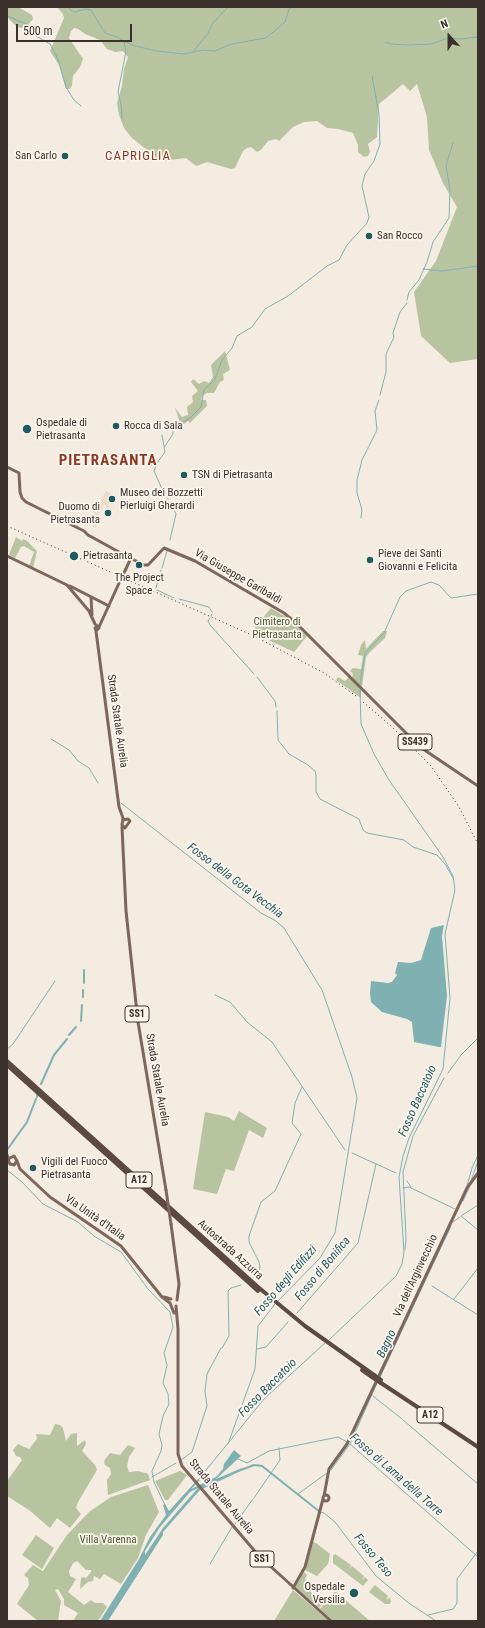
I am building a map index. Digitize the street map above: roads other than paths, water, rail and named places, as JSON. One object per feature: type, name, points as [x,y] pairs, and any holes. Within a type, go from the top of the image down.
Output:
[{"type":"highway","name":"Autostrada Azzurra","points":[[7,1060],[271,1299]]},
{"type":"highway","name":"Autostrada Azzurra","points":[[7,1064],[280,1307],[317,1336],[373,1376],[478,1446]]},
{"type":"main road","points":[[7,469],[18,473],[20,492],[23,500],[80,529],[131,559],[97,628]]},
{"type":"main road","name":"Via Giuseppe Garibaldi","points":[[131,559],[144,565],[148,565],[162,548],[195,561],[284,614],[296,622],[423,750],[478,786]]},
{"type":"main road","points":[[7,556],[108,605]]},
{"type":"main road","points":[[67,585],[91,615],[97,628]]},
{"type":"main road","points":[[91,597],[91,615]]},
{"type":"main road","name":"Strada Statale Aurelia","points":[[97,628],[97,640],[119,805],[124,820],[122,837],[126,911],[138,1022],[166,1190],[178,1278],[179,1288],[172,1301],[178,1324]]},
{"type":"main road","name":"Strada Statale Aurelia","points":[[119,805],[130,823],[124,827]]},
{"type":"main road","points":[[124,820],[128,819]]},
{"type":"main road","points":[[13,1165],[17,1161],[16,1158],[7,1154],[9,1163],[20,1169]]},
{"type":"main road","points":[[8,1159],[13,1156]]},
{"type":"main road","name":"Via Unità d'Italia","points":[[17,1161],[20,1169],[50,1197],[116,1242],[160,1293],[172,1301]]},
{"type":"main road","name":"Via dell'Arginvecchio","points":[[293,1588],[305,1567],[324,1497],[328,1472],[348,1442],[467,1188],[478,1173]]},
{"type":"main road","points":[[172,1301],[176,1306]]},
{"type":"main road","name":"Strada Statale Aurelia","points":[[172,1301],[178,1304],[176,1306],[178,1324],[178,1454],[182,1466],[256,1553],[331,1621]]},
{"type":"water","points":[[444,925],[442,936],[447,996],[441,1047],[439,1047],[414,1042],[412,1022],[407,1019],[382,1012],[371,1002],[370,993],[371,981],[392,982],[397,975],[395,973],[398,962],[411,963],[421,960],[431,928]]},
{"type":"water","points":[[234,1450],[241,1456],[216,1479],[242,1468],[243,1470],[200,1490],[163,1532],[163,1535],[108,1621],[100,1621],[139,1559],[150,1537],[166,1515],[163,1505],[165,1504],[169,1511],[198,1479],[200,1480],[191,1489],[216,1477],[223,1469],[224,1464]],"holes":[[[198,1488],[163,1528],[145,1555],[145,1551],[160,1527],[190,1492]]]},
{"type":"waterway","points":[[68,7],[75,12],[86,9],[91,10],[105,33],[117,37],[132,45],[156,51],[184,54],[203,50],[215,51],[231,44],[266,38],[285,22],[289,9],[292,7]]},
{"type":"waterway","points":[[193,52],[208,33],[213,23],[228,7]]},
{"type":"waterway","points":[[7,16],[29,25],[36,36],[50,44],[58,59],[66,87],[74,100],[81,106]]},
{"type":"waterway","points":[[385,42],[391,44],[408,45],[431,44],[448,38],[461,39],[478,37]]},
{"type":"waterway","points":[[122,118],[118,92],[126,51],[124,42]]},
{"type":"waterway","points":[[165,446],[173,434],[173,428],[190,418],[201,407],[204,390],[215,379],[222,360],[232,348],[237,336],[252,327],[265,309],[288,296],[327,266],[339,260],[347,245],[367,223],[369,217],[362,186],[365,174],[374,161],[380,144],[379,114],[372,76]]},
{"type":"waterway","points":[[407,300],[409,292],[419,280],[427,262],[433,242],[449,218],[450,189],[446,166],[453,143]]},
{"type":"waterway","points":[[423,269],[442,271],[478,266]]},
{"type":"waterway","points":[[380,395],[386,372],[386,354],[394,337],[393,333],[400,312],[407,303]]},
{"type":"waterway","points":[[361,518],[362,510],[357,493],[357,480],[362,460],[377,430],[375,411],[379,400]]},
{"type":"waterway","points":[[162,435],[165,452],[157,463],[154,471],[162,489],[167,493],[168,499]]},
{"type":"waterway","points":[[170,540],[176,514],[172,506]]},
{"type":"waterway","points":[[162,568],[167,551]]},
{"type":"waterway","points":[[156,588],[161,570]]},
{"type":"waterway","name":"Fosso Baccatoio","points":[[360,685],[365,653],[384,633],[400,597],[406,591],[431,582],[439,585],[451,598],[478,594]]},
{"type":"waterway","points":[[157,590],[174,598]]},
{"type":"waterway","points":[[179,599],[209,607],[212,612]]},
{"type":"waterway","points":[[210,618],[208,621],[210,625],[254,674]]},
{"type":"waterway","points":[[257,677],[275,701],[276,707]]},
{"type":"waterway","name":"Fosso Baccatoio","points":[[329,1340],[396,1276],[402,1264],[404,1252],[399,1177],[403,1156],[409,1138],[443,1069],[450,998],[445,934],[455,890],[453,876],[443,857],[389,780],[374,754],[361,724],[360,690]]},
{"type":"waterway","points":[[277,711],[278,740],[289,754],[315,771],[316,792],[320,799],[359,819],[363,830],[367,833],[404,840],[413,847],[437,855],[445,864],[453,878]]},
{"type":"waterway","name":"Fosso della Gota Vecchia","points":[[51,739],[69,750],[78,761],[89,768],[98,783]]},
{"type":"waterway","name":"Fosso della Gota Vecchia","points":[[121,803],[261,913],[276,921],[284,928],[322,990],[352,1077],[357,1098],[335,1233],[320,1258],[277,1302]]},
{"type":"waterway","points":[[84,970],[84,983]]},
{"type":"waterway","points":[[7,1049],[13,1044],[55,981]]},
{"type":"waterway","points":[[83,990],[83,997]]},
{"type":"waterway","points":[[215,995],[230,1002],[247,1022],[272,1042],[345,1150]]},
{"type":"waterway","points":[[81,1021],[82,1005]]},
{"type":"waterway","points":[[69,1035],[76,1027]]},
{"type":"waterway","points":[[448,1073],[461,1055],[478,1038]]},
{"type":"waterway","points":[[41,1084],[54,1055],[67,1039]]},
{"type":"waterway","points":[[405,1250],[406,1238],[403,1172],[413,1136],[444,1078]]},
{"type":"waterway","points":[[254,1277],[259,1272],[260,1267],[249,1242],[249,1236],[261,1202],[275,1191],[301,1134],[292,1123],[295,1103],[302,1087]]},
{"type":"waterway","points":[[7,1150],[27,1122],[36,1099]]},
{"type":"waterway","name":"Fosso di Bonifica","points":[[352,1153],[396,1173]]},
{"type":"waterway","name":"Bagno","points":[[467,1186],[472,1168],[478,1155]]},
{"type":"waterway","name":"Bagno","points":[[471,1181],[478,1161]]},
{"type":"waterway","name":"Fosso di Bonifica","points":[[297,1313],[358,1243],[376,1164]]},
{"type":"waterway","points":[[7,1170],[22,1182],[43,1204],[78,1222],[94,1236],[121,1252],[148,1289],[170,1312],[173,1327],[164,1353],[167,1365],[163,1383],[168,1394],[169,1404],[163,1416],[159,1434],[162,1445],[161,1451],[152,1471],[154,1482],[165,1505]]},
{"type":"waterway","points":[[407,1181],[411,1187]]},
{"type":"waterway","points":[[403,1188],[409,1187],[455,1209]]},
{"type":"waterway","name":"Bagno","points":[[463,1201],[469,1188]]},
{"type":"waterway","points":[[478,1205],[461,1216],[478,1230]]},
{"type":"waterway","name":"Bagno","points":[[453,1222],[460,1217]]},
{"type":"waterway","name":"Bagno","points":[[380,1377],[451,1226]]},
{"type":"waterway","points":[[454,1299],[478,1268]]},
{"type":"waterway","points":[[222,1348],[229,1336],[228,1291],[231,1288],[241,1285]]},
{"type":"waterway","points":[[432,1286],[478,1315]]},
{"type":"waterway","name":"Fosso degli Edifizzi","points":[[228,1444],[255,1369],[258,1326],[275,1304]]},
{"type":"waterway","name":"Fosso di Bonifica","points":[[257,1349],[266,1347],[288,1322]]},
{"type":"waterway","name":"Fosso Baccatoio","points":[[198,1480],[264,1399],[326,1342]]},
{"type":"waterway","points":[[181,1460],[192,1452],[207,1406],[205,1391],[207,1374],[221,1348]]},
{"type":"waterway","name":"Bagno","points":[[331,1470],[350,1444],[377,1383]]},
{"type":"waterway","points":[[373,1396],[402,1419]]},
{"type":"waterway","points":[[403,1420],[478,1484]]},
{"type":"waterway","name":"Fosso di Lama della Torre","points":[[238,1459],[247,1463],[269,1451],[338,1437],[347,1442]]},
{"type":"waterway","name":"Fosso di Lama della Torre","points":[[350,1444],[478,1557]]},
{"type":"waterway","points":[[254,1498],[280,1460],[279,1448]]},
{"type":"waterway","points":[[152,1477],[176,1463]]},
{"type":"waterway","points":[[241,1470],[254,1465],[262,1466],[320,1512]]},
{"type":"waterway","name":"Bagno","points":[[298,1494],[327,1473]]},
{"type":"waterway","points":[[235,1524],[253,1499]]},
{"type":"waterway","name":"Fosso Teso","points":[[320,1512],[324,1513],[335,1522],[376,1576],[410,1604],[436,1621]]},
{"type":"waterway","points":[[210,1564],[232,1527]]},
{"type":"waterway","points":[[428,1615],[453,1609],[457,1603],[457,1579],[478,1551]]},
{"type":"railway","points":[[7,526],[254,636],[324,673],[356,696]]},
{"type":"railway","points":[[363,702],[391,726],[431,766],[459,807],[478,844]]},
{"type":"place","name":"San Carlo","points":[[65,156]]},
{"type":"place","name":"San Rocco","points":[[369,236]]},
{"type":"place","name":"Rocca di Sala","points":[[116,426]]},
{"type":"place","name":"Ospedale di Pietrasanta","points":[[27,429]]},
{"type":"place","name":"TSN di Pietrasanta","points":[[184,475]]},
{"type":"place","name":"Museo dei Bozzetti Pierluigi Gherardi","points":[[112,499]]},
{"type":"place","name":"Duomo di Pietrasanta","points":[[108,513]]},
{"type":"place","name":"Pietrasanta","points":[[74,556]]},
{"type":"place","name":"Pieve dei Santi Giovanni e Felicita","points":[[370,560]]},
{"type":"place","name":"The Project Space","points":[[139,565]]},
{"type":"place","name":"Vigili del Fuoco Pietrasanta","points":[[33,1168]]},
{"type":"place","name":"Ospedale Versilia","points":[[354,1593]]},
{"type":"district","name":"CAPRIGLIA","points":[[138,157]]},
{"type":"district","name":"PIETRASANTA","points":[[108,461]]},
{"type":"park label","name":"Cimitero di Pietrasanta","points":[[277,628]]},
{"type":"park label","name":"Villa Varenna","points":[[108,1540]]}]
